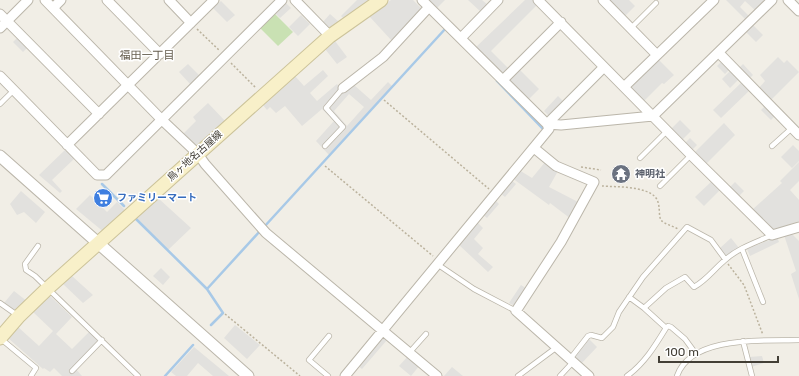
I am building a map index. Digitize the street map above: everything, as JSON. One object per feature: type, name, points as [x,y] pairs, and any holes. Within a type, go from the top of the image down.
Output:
[{"type":"main road","name":"鳥ヶ地名古屋線","points":[[0,338],[19,316],[47,289],[330,36],[381,0]]},
{"type":"street","points":[[0,28],[28,0]]},
{"type":"street","points":[[45,0],[162,120],[198,154],[205,164],[266,233],[437,376]]},
{"type":"street","points":[[53,8],[61,0]]},
{"type":"street","points":[[107,0],[160,54]]},
{"type":"street","points":[[169,0],[191,23]]},
{"type":"street","points":[[67,145],[214,0]]},
{"type":"street","points":[[0,76],[97,175],[106,175],[282,0]]},
{"type":"street","points":[[295,0],[330,36]]},
{"type":"street","points":[[461,38],[498,0]]},
{"type":"street","points":[[538,0],[772,235],[799,227]]},
{"type":"street","points":[[603,0],[657,55]]},
{"type":"street","points":[[624,87],[714,0]]},
{"type":"street","points":[[547,124],[561,125],[653,116],[772,0]]},
{"type":"street","points":[[788,0],[799,11]]},
{"type":"street","points":[[343,88],[383,57],[426,3],[547,124],[548,130],[345,376]]},
{"type":"street","points":[[0,14],[98,114]]},
{"type":"street","points":[[503,80],[560,22]]},
{"type":"street","points":[[719,53],[799,135]]},
{"type":"street","points":[[547,124],[604,67]]},
{"type":"street","points":[[534,148],[556,166],[594,182],[561,242],[516,311],[589,376]]},
{"type":"street","points":[[0,156],[248,376]]},
{"type":"lane","points":[[631,28],[656,3]]},
{"type":"lane","points":[[325,146],[343,127],[326,108],[343,88]]},
{"type":"lane","points":[[0,104],[14,90]]},
{"type":"lane","points":[[772,146],[792,128]]},
{"type":"lane","points":[[640,158],[668,131]]},
{"type":"lane","points":[[660,186],[691,154]]},
{"type":"lane","points":[[560,376],[588,336],[591,335],[602,338],[613,327],[619,312],[643,277],[687,227],[711,240],[725,259]]},
{"type":"lane","points":[[644,308],[666,288],[685,277],[694,287],[700,284],[711,275],[725,259],[772,235]]},
{"type":"lane","points":[[38,246],[25,264],[26,270],[102,340],[138,376]]},
{"type":"lane","points":[[742,249],[763,302]]},
{"type":"lane","points":[[438,262],[474,289],[516,311]]},
{"type":"lane","points":[[629,297],[644,308],[666,328]]},
{"type":"lane","points":[[0,303],[19,316]]},
{"type":"lane","points":[[627,376],[639,366],[651,352],[668,326],[685,339],[696,354]]},
{"type":"lane","points":[[409,353],[426,334]]},
{"type":"lane","points":[[328,376],[309,360],[329,336]]},
{"type":"lane","points":[[0,338],[36,368],[31,376]]},
{"type":"lane","points":[[72,371],[102,340]]},
{"type":"lane","points":[[677,376],[680,369],[696,354],[728,342],[799,340]]},
{"type":"lane","points":[[743,341],[752,376]]},
{"type":"lane","points":[[518,376],[557,347]]},
{"type":"path","points":[[384,100],[496,194]]},
{"type":"path","points":[[325,166],[438,262]]},
{"type":"path","points":[[593,185],[644,190],[657,199],[660,218],[683,232]]},
{"type":"path","points":[[725,259],[744,285],[765,341]]},
{"type":"path","points":[[225,314],[300,376]]},
{"type":"green space","points":[[275,14],[293,32],[278,46],[260,28]]},
{"type":"shaded area","points":[[357,0],[371,0],[344,19],[341,16]]},
{"type":"shaded area","points":[[391,0],[413,0],[422,9],[392,41],[369,16]]},
{"type":"shaded area","points":[[429,0],[445,0],[437,8]]},
{"type":"shaded area","points":[[468,0],[482,0],[488,5],[481,12]]},
{"type":"shaded area","points":[[525,0],[533,0],[538,4],[491,51],[509,69],[505,73],[501,73],[475,48]]},
{"type":"shaded area","points":[[610,0],[629,0],[635,6],[625,16]]},
{"type":"shaded area","points":[[726,0],[769,0],[757,12],[745,1],[740,7],[751,18],[747,21]]},
{"type":"shaded area","points":[[221,1],[235,15],[227,22],[213,8]]},
{"type":"shaded area","points":[[286,3],[291,8],[280,18],[275,13]]},
{"type":"shaded area","points":[[330,14],[339,22],[329,28],[322,23]]},
{"type":"shaded area","points":[[301,15],[310,24],[298,36],[289,27]]},
{"type":"shaded area","points":[[753,25],[763,35],[756,42],[746,32]]},
{"type":"shaded area","points":[[18,37],[28,47],[23,52],[13,42]]},
{"type":"shaded area","points":[[335,41],[347,57],[337,64],[325,49]]},
{"type":"shaded area","points":[[778,57],[784,63],[787,60],[799,72],[770,101],[758,89],[765,81],[760,75]]},
{"type":"shaded area","points":[[659,60],[674,75],[664,84],[662,83],[643,102],[631,87]]},
{"type":"shaded area","points":[[722,61],[730,69],[725,74],[717,66]]},
{"type":"shaded area","points":[[188,64],[200,76],[191,85],[179,72]]},
{"type":"shaded area","points":[[743,64],[753,75],[749,79],[739,68]]},
{"type":"shaded area","points":[[519,69],[539,89],[527,101],[509,83],[509,79]]},
{"type":"shaded area","points":[[323,70],[328,76],[310,93],[317,101],[337,84],[339,87],[354,85],[371,100],[388,82],[392,86],[329,155],[316,141],[334,121],[322,109],[302,126],[285,106],[276,113],[270,107],[267,110],[263,105],[295,76],[304,86]],"holes":[[[349,94],[364,107],[347,126],[334,111]]]},
{"type":"shaded area","points":[[730,71],[739,79],[730,88],[722,79]]},
{"type":"shaded area","points":[[742,82],[750,90],[721,118],[713,110]]},
{"type":"shaded area","points":[[558,96],[564,102],[549,116],[544,111]]},
{"type":"shaded area","points":[[208,103],[226,122],[198,147],[195,147],[182,135],[196,121],[193,117]]},
{"type":"shaded area","points":[[765,106],[775,116],[771,120],[761,110]]},
{"type":"shaded area","points":[[680,120],[691,131],[681,141],[670,130]]},
{"type":"shaded area","points":[[724,123],[735,135],[705,165],[693,154]]},
{"type":"shaded area","points":[[690,138],[697,145],[691,151],[684,144]]},
{"type":"shaded area","points":[[793,145],[799,151],[799,161],[792,168],[781,157]]},
{"type":"shaded area","points":[[66,149],[75,158],[52,180],[62,191],[60,193],[39,175]]},
{"type":"shaded area","points":[[546,161],[558,171],[549,187],[580,203],[571,219],[512,178],[519,170],[532,178]]},
{"type":"shaded area","points":[[799,162],[799,181],[790,190],[799,200],[799,221],[777,229],[771,228],[753,209],[782,183],[780,181]]},
{"type":"shaded area","points":[[511,180],[516,184],[505,197],[500,193]]},
{"type":"shaded area","points":[[712,181],[720,190],[704,206],[695,197]]},
{"type":"shaded area","points":[[735,182],[744,191],[739,196],[730,187]]},
{"type":"shaded area","points":[[21,191],[45,212],[36,223],[24,212],[17,215],[10,204]]},
{"type":"shaded area","points":[[90,195],[107,212],[117,202],[127,212],[105,233],[76,209]]},
{"type":"shaded area","points":[[158,198],[191,228],[168,250],[136,218]]},
{"type":"shaded area","points":[[494,199],[499,204],[487,218],[482,214]]},
{"type":"shaded area","points":[[477,222],[483,228],[474,239],[483,248],[478,254],[493,267],[488,272],[458,244]]},
{"type":"shaded area","points":[[791,233],[799,241],[799,299],[791,274],[796,271],[784,235]]},
{"type":"shaded area","points":[[777,237],[779,242],[750,256],[747,249]]},
{"type":"shaded area","points":[[731,238],[739,248],[725,256],[719,249]]},
{"type":"shaded area","points":[[161,268],[170,277],[163,285],[153,276]]},
{"type":"shaded area","points":[[72,276],[93,295],[83,303],[63,284]]},
{"type":"shaded area","points":[[521,285],[527,289],[515,306],[509,303]]},
{"type":"shaded area","points":[[14,291],[28,302],[17,312],[4,303]]},
{"type":"shaded area","points":[[50,296],[72,317],[56,334],[72,349],[90,331],[98,339],[98,342],[74,367],[82,376],[62,376],[54,368],[50,372],[44,368],[43,369],[8,338],[18,327],[39,346],[53,331],[33,312]]},
{"type":"shaded area","points":[[235,325],[260,345],[247,359],[224,338]]},
{"type":"shaded area","points":[[383,336],[387,340],[362,369],[357,365]]},
{"type":"shaded area","points":[[589,339],[597,347],[580,365],[573,358]]},
{"type":"shaded area","points":[[194,347],[229,376],[213,376],[198,363],[187,376],[176,376],[171,372]]},
{"type":"shaded area","points":[[409,355],[420,365],[411,376],[399,366]]},
{"type":"shaded area","points":[[762,356],[764,363],[751,367],[749,357]]},
{"type":"shaded area","points":[[452,367],[463,376],[444,376]]},
{"type":"waterway","points":[[264,227],[446,28]]},
{"type":"waterway","points":[[497,81],[543,129]]},
{"type":"waterway","points":[[102,184],[124,206]]},
{"type":"waterway","points":[[136,219],[207,289],[223,313],[211,325]]},
{"type":"waterway","points":[[207,289],[260,231]]},
{"type":"waterway","points":[[165,376],[193,345]]},
{"type":"place","name":"神明社","points":[[621,174]]},
{"type":"place","name":"ファミリーマート","points":[[103,198]]},
{"type":"district","name":"福田一丁目","points":[[147,55]]}]
